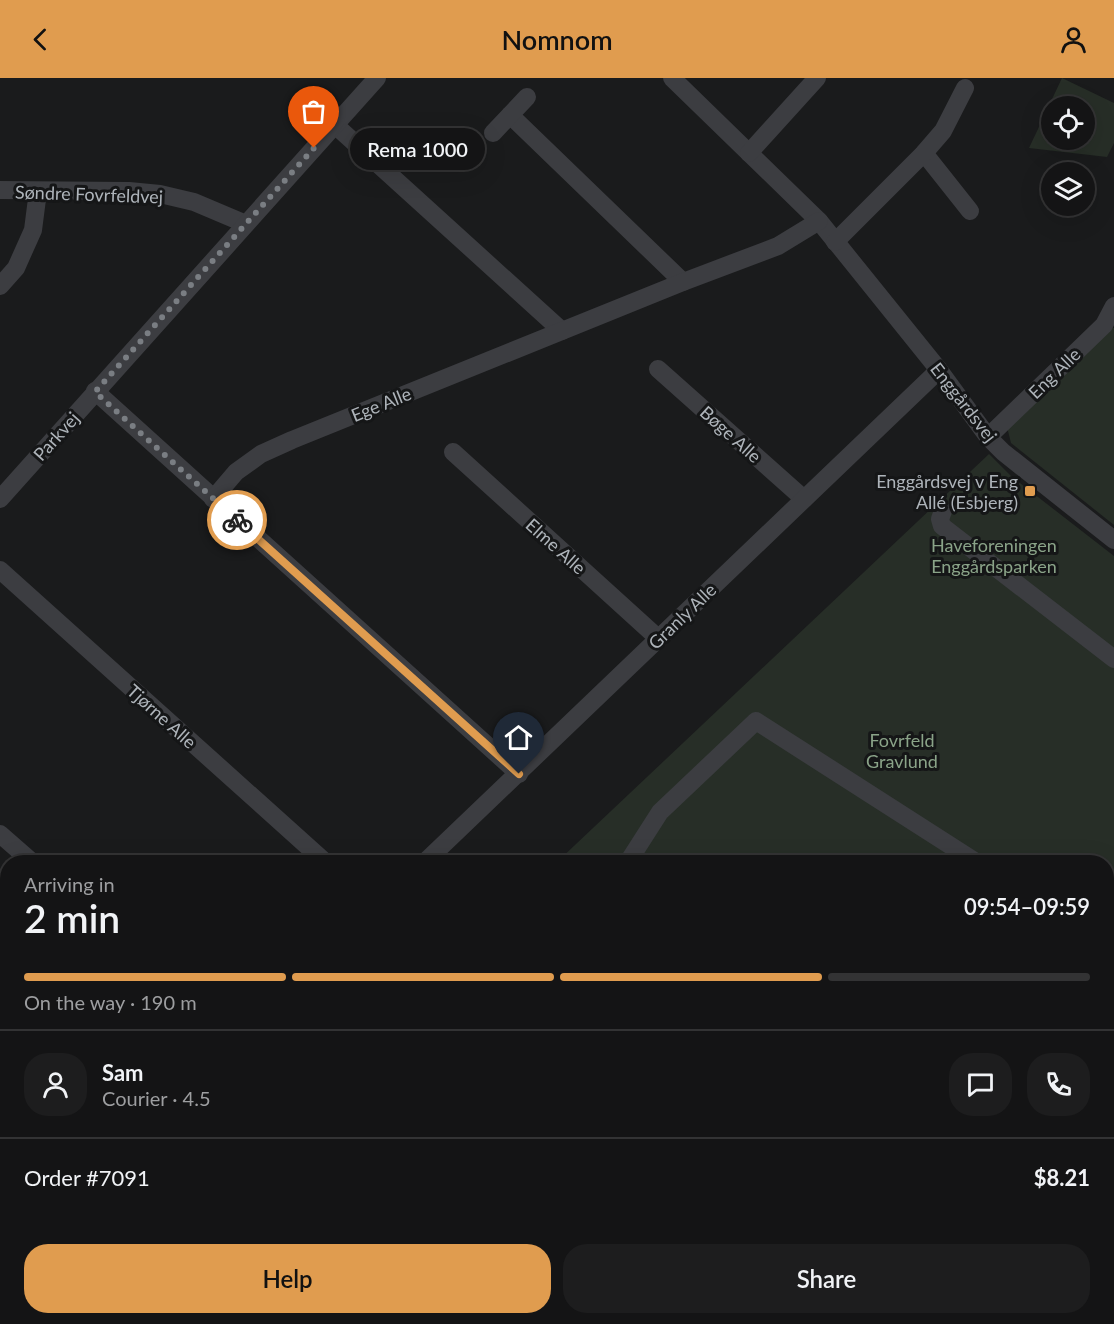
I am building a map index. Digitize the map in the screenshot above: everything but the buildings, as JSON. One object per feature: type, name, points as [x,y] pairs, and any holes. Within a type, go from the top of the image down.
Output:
[{"type":"street","name":"Parkvej","points":[[0,499],[377,78]]},
{"type":"street","name":"Enggårdsvej","points":[[672,78],[819,221],[939,370],[988,437],[1003,452],[1114,540]]},
{"type":"street","points":[[750,153],[817,78]]},
{"type":"street","points":[[835,242],[943,131],[965,88]]},
{"type":"street","points":[[493,133],[526,97]]},
{"type":"street","points":[[510,115],[683,282]]},
{"type":"street","points":[[335,125],[562,331]]},
{"type":"street","points":[[924,153],[970,211]]},
{"type":"street","name":"Søndre Fovrfeldvej","points":[[0,190],[129,191],[160,194],[194,202],[246,224]]},
{"type":"street","points":[[0,286],[16,268],[33,230],[38,191]]},
{"type":"street","name":"Ege Alle","points":[[213,499],[236,472],[261,454],[683,282],[778,246],[819,221]]},
{"type":"street","name":"Eng Alle","points":[[988,437],[1104,325],[1114,306]]},
{"type":"street","name":"Bøge Alle","points":[[658,369],[804,499]]},
{"type":"street","name":"Granly Alle","points":[[432,855],[939,370]]},
{"type":"street","points":[[95,392],[519,774]]},
{"type":"street","name":"Elme Alle","points":[[453,453],[659,639]]},
{"type":"street","points":[[943,511],[940,519],[942,526],[1114,659]]},
{"type":"street","name":"Tjørne Alle","points":[[0,570],[317,855]]},
{"type":"street","points":[[632,855],[660,812],[756,721],[965,855]]},
{"type":"street","points":[[0,834],[24,855]]},
{"type":"green space","points":[[1062,78],[1114,103],[1114,143],[1107,157],[1046,150],[1095,150],[1095,96],[1054,96]]},
{"type":"green space","points":[[1041,123],[1041,149],[1029,148]]},
{"type":"green space","points":[[1111,327],[1114,328],[1114,525],[1011,443],[1007,427]]},
{"type":"green space","points":[[989,454],[1011,476],[1114,556],[1114,855],[564,855]]},
{"type":"way so far","points":[[237,520],[95,392],[314,148]]},
{"type":"place","name":"Rema 1000","points":[[314,148]]},
{"type":"place","name":"Enggårdsvej v Eng Allé (Esbjerg)","points":[[1030,491]]},
{"type":"route","points":[[237,520],[519,774]]},
{"type":"park label","name":"Haveforeningen Enggårdsparken","points":[[994,555]]},
{"type":"park label","name":"Fovrfeld Gravlund","points":[[902,750]]}]
